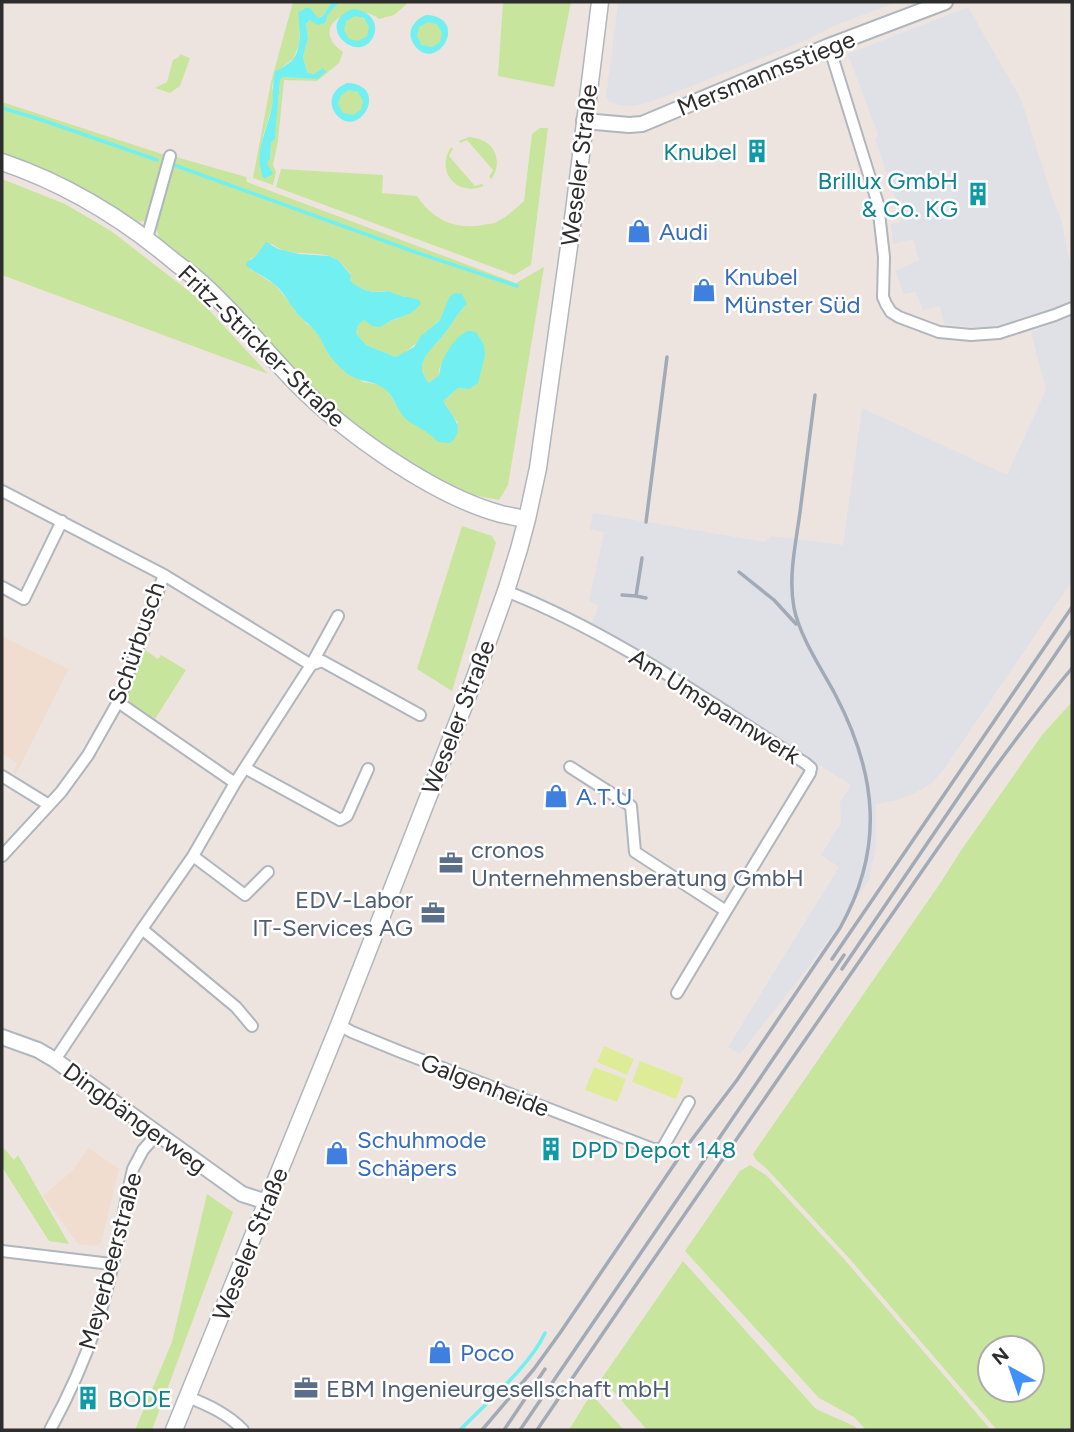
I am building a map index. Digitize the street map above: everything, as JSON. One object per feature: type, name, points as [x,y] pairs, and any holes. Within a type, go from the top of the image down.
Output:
[{"type":"main road","name":"Weseler Straße","points":[[174,1430],[339,1025],[470,692],[506,591],[527,519],[538,468],[600,2]]},
{"type":"main road","name":"Fritz-Stricker-Straße","points":[[2,162],[71,191],[118,218],[147,239],[208,289],[298,385],[341,424],[365,441],[416,475],[459,498],[500,514],[527,519]]},
{"type":"street","name":"Mersmannsstiege","points":[[584,121],[642,124],[829,46],[946,2]]},
{"type":"street","points":[[829,46],[878,204],[884,257],[883,297],[891,312],[939,332],[971,335],[999,332],[1072,307]]},
{"type":"street","points":[[147,239],[170,156]]},
{"type":"street","name":"Schürbusch","points":[[2,491],[164,575],[118,702],[88,755],[50,805],[2,856]]},
{"type":"street","points":[[2,587],[24,599],[62,521]]},
{"type":"street","points":[[164,575],[311,664],[321,661],[419,715]]},
{"type":"street","name":"Am Umspannwerk","points":[[506,591],[596,632],[811,768],[677,993]]},
{"type":"street","points":[[55,1060],[193,856],[338,616]]},
{"type":"street","points":[[118,702],[235,783]]},
{"type":"street","points":[[570,767],[631,806],[635,852],[726,911]]},
{"type":"street","points":[[245,768],[340,820],[348,816],[368,768]]},
{"type":"street","points":[[2,776],[50,805]]},
{"type":"street","points":[[193,856],[245,895],[268,872]]},
{"type":"street","points":[[142,929],[236,1007],[252,1026]]},
{"type":"street","name":"Galgenheide","points":[[339,1025],[401,1052],[653,1149],[662,1149],[690,1102]]},
{"type":"street","name":"Dingbängerweg","points":[[2,1037],[55,1060],[242,1194],[267,1202]]},
{"type":"street","name":"Meyerbeerstraße","points":[[50,1430],[71,1390],[96,1327],[133,1169],[143,1150],[158,1133]]},
{"type":"street","points":[[2,1251],[111,1264]]},
{"type":"street","points":[[188,1396],[233,1419],[243,1430]]},
{"type":"shaded area","points":[[618,2],[897,2],[669,95],[631,106],[610,102],[606,97]]},
{"type":"shaded area","points":[[968,7],[1021,99],[1061,219],[1072,273],[1072,300],[1047,312],[985,328],[944,324],[940,306],[923,310],[915,292],[904,294],[895,271],[919,260],[913,239],[893,244],[891,224],[899,223],[902,218],[875,139],[878,134],[848,54]]},
{"type":"shaded area","points":[[1072,316],[1072,581],[942,772],[929,785],[913,794],[876,804],[876,845],[869,880],[842,921],[740,1054],[728,1047],[839,867],[821,855],[841,823],[840,802],[851,785],[591,624],[599,606],[589,601],[604,532],[590,529],[593,513],[765,542],[771,536],[843,545],[862,408],[1007,475],[1046,390],[1031,332]]},
{"type":"shaded area","points":[[2,636],[69,669],[16,774],[13,772],[17,763],[2,754]]},
{"type":"shaded area","points":[[89,1148],[119,1169],[101,1243],[95,1246],[78,1244],[43,1196],[72,1171]]},
{"type":"green space","points":[[293,2],[332,2],[323,16],[317,18],[310,8],[300,26],[299,45],[293,59],[275,73],[271,110],[263,136],[260,171],[270,159],[271,143],[275,139],[280,80],[283,77],[317,79],[307,72],[303,57],[308,38],[306,24],[310,20],[324,23],[339,2],[409,2],[394,15],[379,19],[359,12],[338,18],[330,33],[333,42],[343,52],[339,63],[317,81],[284,80],[273,185],[253,178],[271,82]]},
{"type":"green space","points":[[503,2],[571,2],[554,87],[498,76]]},
{"type":"green space","points":[[356,16],[365,20],[369,29],[365,38],[356,42],[347,38],[343,29],[347,20]]},
{"type":"green space","points":[[430,21],[439,25],[443,34],[439,43],[430,47],[421,43],[417,34],[421,25]]},
{"type":"green space","points":[[180,54],[190,58],[180,86],[170,93],[155,88],[167,82],[173,60]]},
{"type":"green space","points":[[351,90],[360,94],[364,103],[360,112],[351,116],[342,112],[338,103],[342,94]]},
{"type":"green space","points":[[2,102],[165,155],[149,214],[144,221],[131,222],[2,158]]},
{"type":"green space","points":[[540,128],[548,128],[531,265],[514,275],[276,187],[281,169],[383,175],[382,193],[417,196],[430,211],[445,221],[463,226],[493,223],[524,201],[532,134]]},
{"type":"green space","points":[[469,137],[484,141],[494,151],[497,164],[492,179],[489,177],[493,170],[467,140],[460,143],[459,141]]},
{"type":"green space","points":[[451,147],[453,149],[449,156],[475,186],[484,186],[465,188],[451,180],[446,165]]},
{"type":"green space","points":[[176,157],[246,177],[247,182],[516,283],[544,267],[508,485],[499,500],[474,495],[434,477],[393,454],[337,413],[159,239],[157,223]],"holes":[[[272,244],[280,249],[331,257],[339,261],[351,274],[350,280],[358,287],[405,296],[399,318],[378,326],[364,319],[358,325],[356,333],[366,345],[396,357],[414,346],[438,321],[467,304],[427,354],[423,363],[423,372],[429,383],[440,374],[439,369],[450,347],[469,389],[458,388],[443,401],[458,423],[438,442],[430,432],[416,426],[398,408],[386,388],[363,382],[327,352],[313,328],[294,310],[274,284],[250,269],[250,259],[255,257],[263,246]]]},
{"type":"green space","points":[[2,179],[65,204],[111,231],[199,299],[268,374],[2,275]]},
{"type":"green space","points":[[462,526],[492,536],[496,543],[452,691],[417,669]]},
{"type":"green space","points":[[145,650],[158,659],[161,655],[186,670],[155,719],[127,698]]},
{"type":"green space","points":[[1072,702],[1072,1430],[997,1430],[848,1257],[753,1154],[1042,735]]},
{"type":"green space","points":[[604,1046],[634,1059],[627,1075],[597,1062]]},
{"type":"green space","points":[[640,1061],[684,1078],[676,1099],[632,1082]]},
{"type":"green space","points":[[594,1067],[626,1079],[617,1102],[585,1090]]},
{"type":"green space","points":[[2,1146],[14,1160],[18,1155],[69,1244],[49,1241],[2,1167]]},
{"type":"green space","points":[[750,1165],[766,1175],[844,1259],[991,1430],[866,1430],[854,1417],[819,1398],[685,1251],[740,1171]]},
{"type":"green space","points":[[207,1194],[233,1212],[152,1430],[135,1430],[172,1342]]},
{"type":"green space","points":[[683,1261],[816,1409],[858,1430],[647,1430],[602,1378]]},
{"type":"green space","points":[[591,1394],[624,1430],[569,1430]]},
{"type":"water","points":[[332,2],[339,2],[325,23],[318,25],[310,20],[306,24],[308,38],[303,57],[307,72],[313,75],[323,68],[326,72],[317,79],[283,77],[280,80],[275,139],[271,143],[270,159],[267,163],[273,174],[264,179],[260,152],[272,106],[275,72],[290,62],[297,53],[300,36],[298,13],[310,8],[318,18],[323,16]]},
{"type":"water","points":[[353,9],[363,11],[371,17],[375,30],[368,44],[359,47],[343,40],[338,33],[337,24],[341,16]],"holes":[[[355,16],[364,18],[369,27],[367,36],[358,41],[349,39],[344,30],[346,21]]]},
{"type":"water","points":[[426,15],[439,18],[446,25],[446,42],[432,53],[424,53],[412,41],[412,28]],"holes":[[[428,22],[437,24],[442,33],[440,42],[432,47],[422,45],[417,36],[419,27]]]},
{"type":"water","points":[[347,83],[360,86],[367,93],[367,110],[353,121],[345,121],[333,109],[333,96]],"holes":[[[349,90],[358,92],[363,101],[361,110],[353,115],[343,113],[338,104],[341,95]]]},
{"type":"water","points":[[266,242],[278,249],[329,256],[338,260],[351,275],[350,280],[363,289],[373,292],[389,291],[419,300],[421,304],[411,313],[380,327],[372,326],[364,320],[358,325],[356,333],[366,345],[396,357],[414,347],[421,336],[440,320],[449,298],[454,293],[462,294],[467,304],[427,354],[422,368],[429,383],[440,374],[444,357],[451,345],[467,331],[476,332],[484,345],[485,355],[478,383],[469,389],[458,388],[443,401],[458,427],[455,438],[450,443],[438,442],[408,421],[382,387],[353,377],[343,370],[328,353],[317,333],[298,315],[280,290],[246,265]]},
{"type":"waterway","points":[[2,108],[157,160]]},
{"type":"waterway","points":[[174,165],[517,286]]},
{"type":"waterway","points":[[460,1430],[518,1371],[545,1333]]},
{"type":"railway","points":[[646,522],[667,357]]},
{"type":"railway","points":[[482,1430],[534,1369],[684,1150],[737,1080],[840,928],[864,869],[870,811],[860,753],[835,694],[801,630],[792,596],[793,560],[815,395]]},
{"type":"railway","points":[[642,558],[636,596],[646,598]]},
{"type":"railway","points":[[739,572],[774,600],[796,624]]},
{"type":"railway","points":[[622,595],[636,596]]},
{"type":"railway","points":[[832,959],[1072,607]]},
{"type":"railway","points":[[842,969],[1072,630]]},
{"type":"railway","points":[[537,1430],[993,770],[1072,668]]},
{"type":"railway","points":[[520,1430],[844,955]]},
{"type":"railway","points":[[504,1430],[545,1369]]},
{"type":"place","name":"Knubel","points":[[757,151]]},
{"type":"place","name":"Brillux GmbH & Co. KG","points":[[978,194]]},
{"type":"place","name":"Audi","points":[[639,231]]},
{"type":"place","name":"Knubel Münster Süd","points":[[704,290]]},
{"type":"place","name":"A.T.U","points":[[556,796]]},
{"type":"place","name":"cronos Unternehmensberatung GmbH","points":[[451,863]]},
{"type":"place","name":"EDV-Labor IT-Services AG","points":[[433,913]]},
{"type":"place","name":"DPD Depot 148","points":[[551,1149]]},
{"type":"place","name":"Schuhmode Schäpers","points":[[337,1153]]},
{"type":"place","name":"Poco","points":[[440,1352]]},
{"type":"place","name":"EBM Ingenieurgesellschaft mbH","points":[[306,1388]]},
{"type":"place","name":"BODE","points":[[88,1398]]}]
